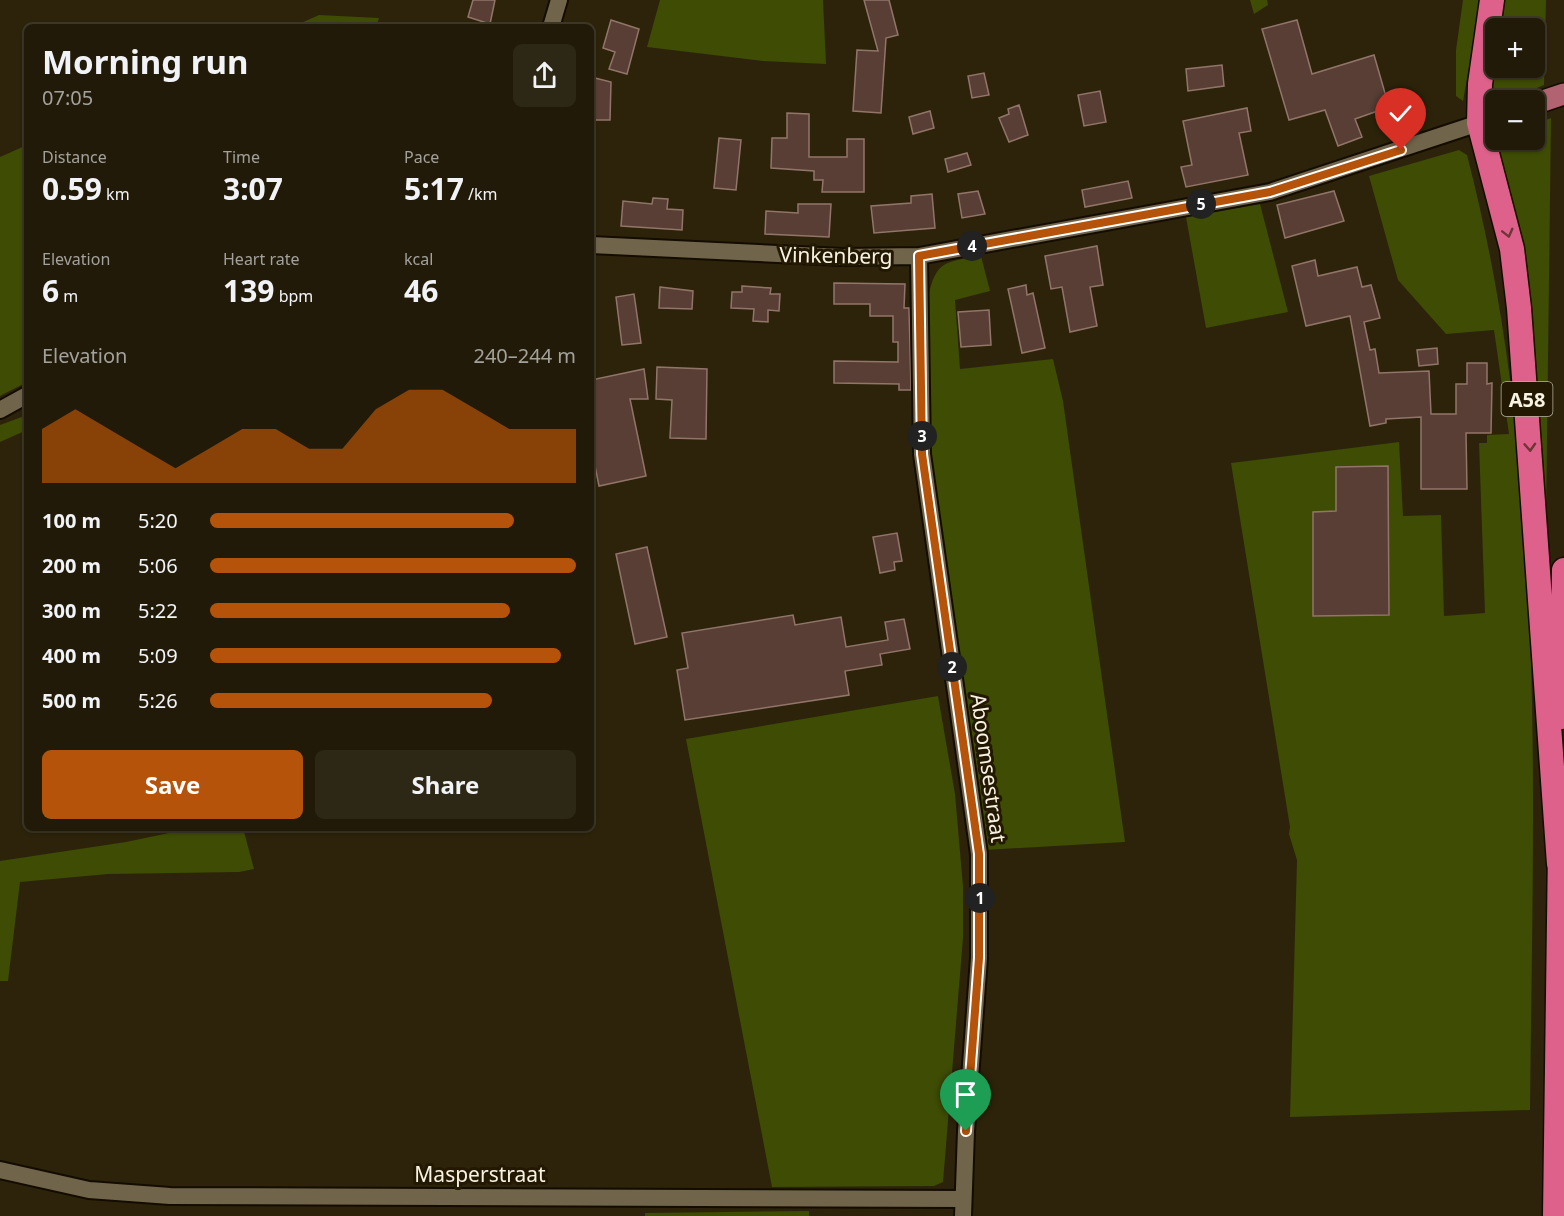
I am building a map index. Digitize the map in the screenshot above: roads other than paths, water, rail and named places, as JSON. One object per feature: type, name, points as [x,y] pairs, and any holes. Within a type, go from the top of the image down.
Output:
[{"type":"highway","name":"A58","points":[[1485,110],[1480,84],[1492,0]]},
{"type":"highway","name":"A58","points":[[1493,150],[1512,249],[1519,308],[1559,864]]},
{"type":"highway","name":"A58","points":[[1555,1216],[1564,570]]},
{"type":"main road","points":[[1545,100],[1564,94]]},
{"type":"street","points":[[552,24],[560,0]]},
{"type":"street","name":"Vinkenberg","points":[[594,245],[842,257],[919,256],[1270,192],[1485,121]]},
{"type":"street","name":"Aboomsestraat","points":[[919,256],[922,454],[925,485],[979,854],[979,958],[962,1208]]},
{"type":"street","points":[[0,410],[24,397]]},
{"type":"street","name":"Masperstraat","points":[[0,1170],[89,1190],[170,1196],[962,1208]]}]
